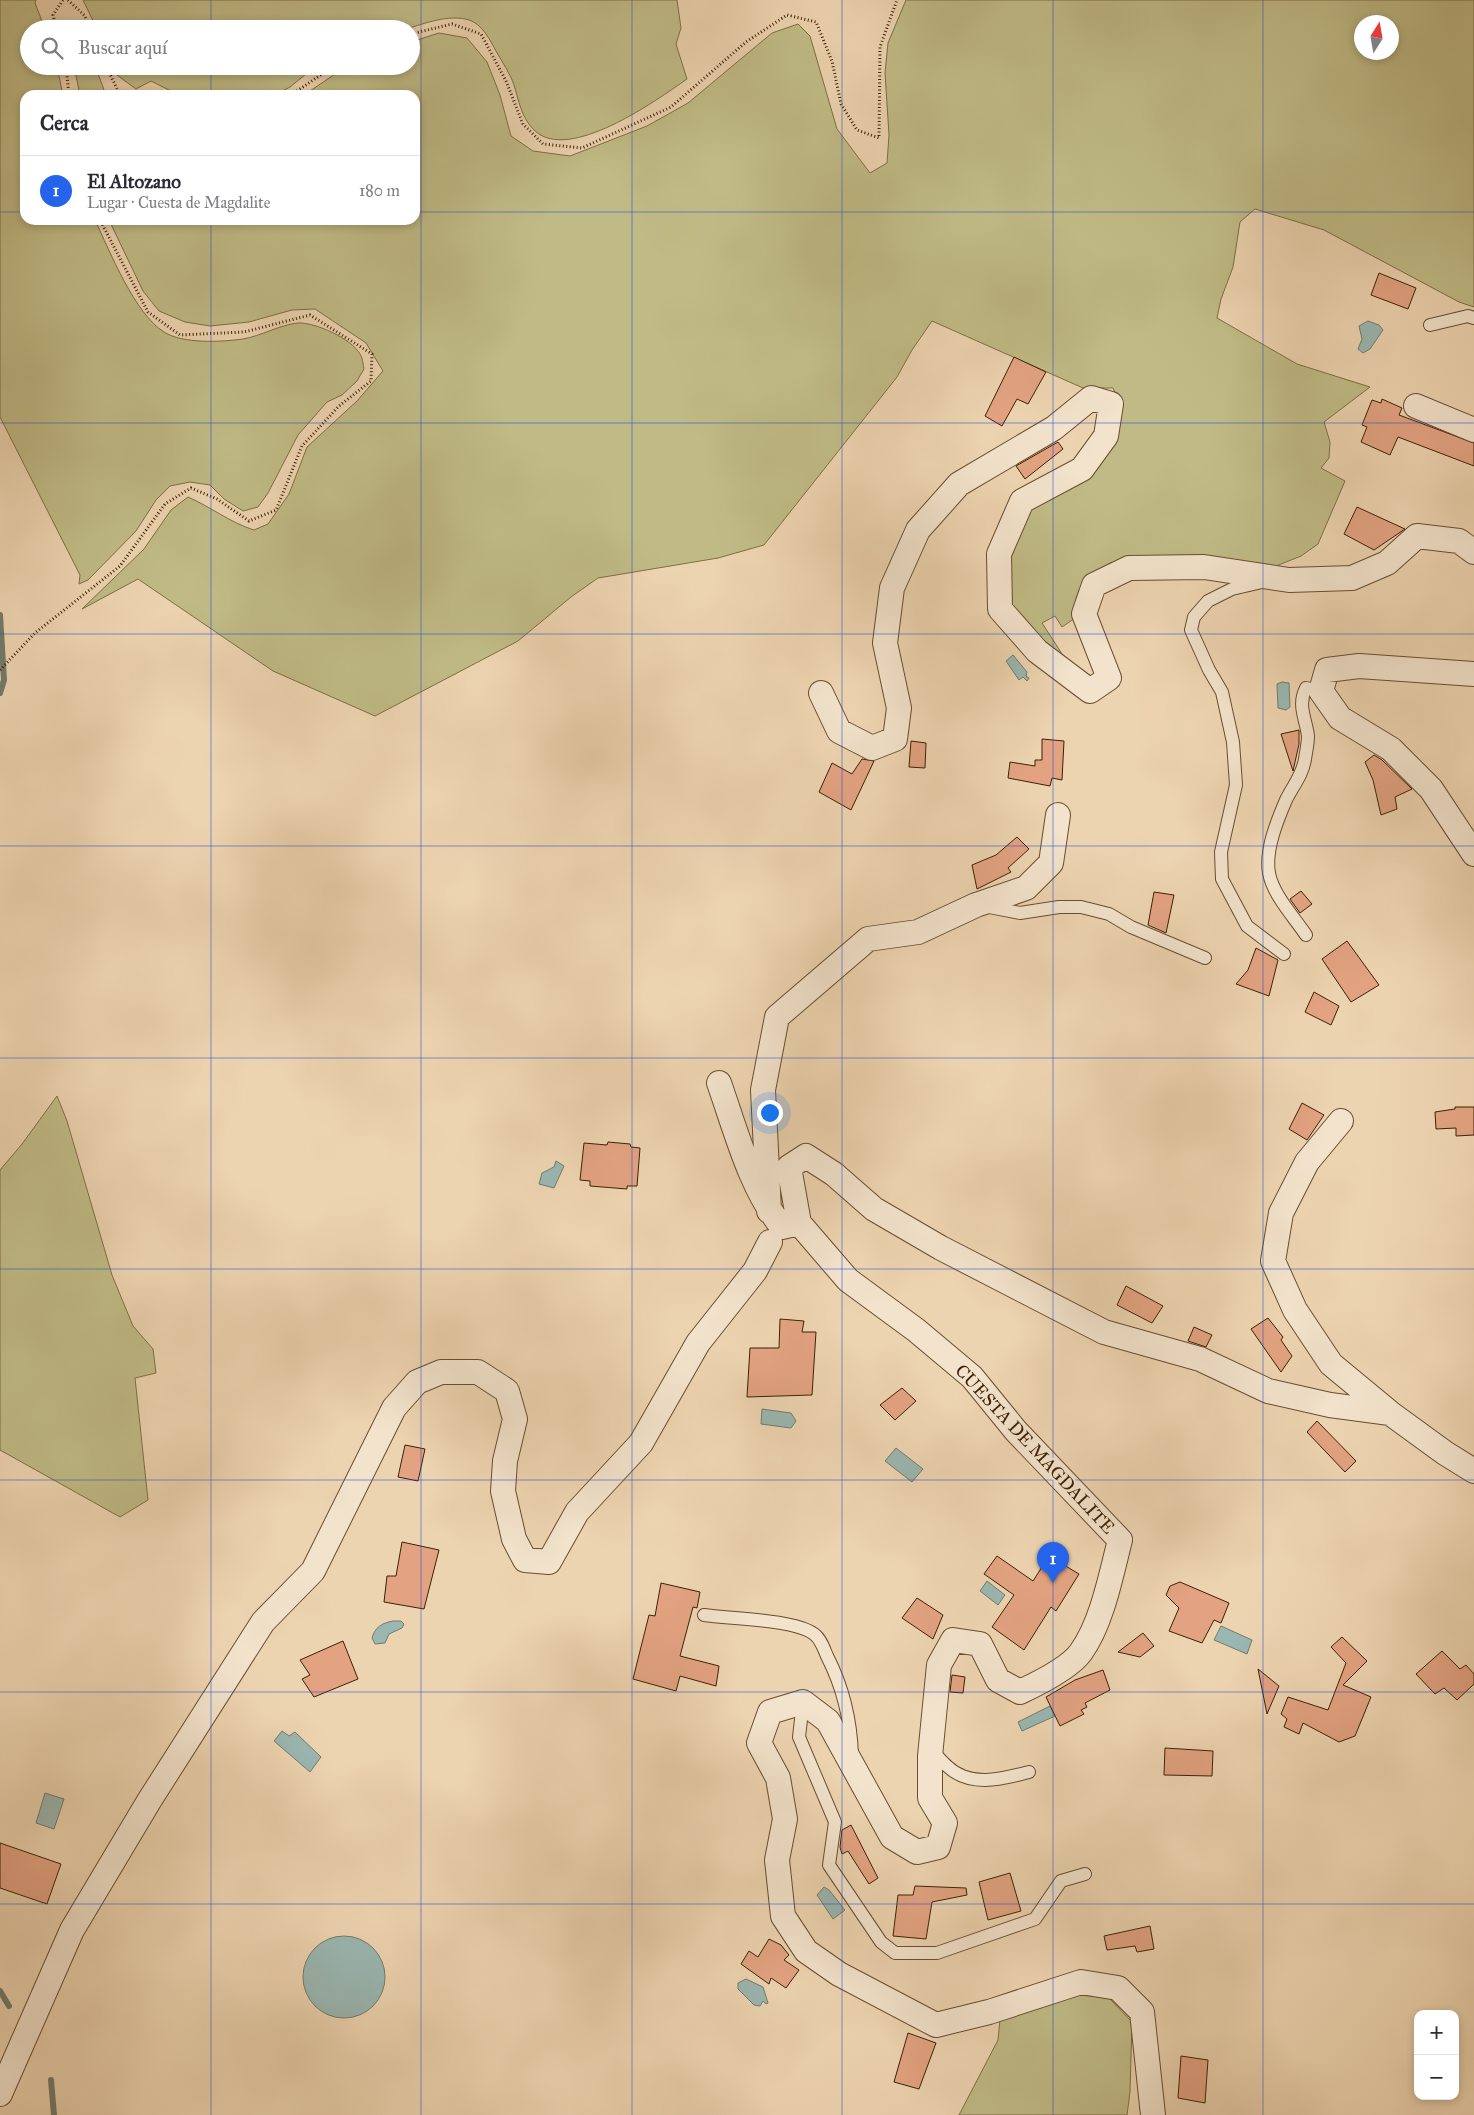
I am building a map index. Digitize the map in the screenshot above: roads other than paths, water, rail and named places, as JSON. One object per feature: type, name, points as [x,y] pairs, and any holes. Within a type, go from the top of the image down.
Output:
[{"type":"street","points":[[821,693],[839,731],[872,748],[895,739],[899,708],[885,643],[892,588],[918,530],[959,484],[1054,428],[1091,398],[1111,404],[1106,436],[1082,468],[1022,501],[998,554],[1000,610],[1036,651],[1090,691],[1108,678],[1084,614],[1094,585],[1129,568],[1204,567],[1289,580],[1352,578],[1386,563],[1417,536],[1459,541],[1474,552]]},
{"type":"street","points":[[1416,406],[1474,430]]},
{"type":"street","points":[[1474,674],[1359,666],[1327,670],[1321,691],[1340,718],[1391,749],[1432,789],[1474,854]]},
{"type":"street","points":[[780,1226],[763,1090],[777,1017],[868,939],[918,932],[976,905],[1026,888],[1051,863],[1058,815]]},
{"type":"street","points":[[719,1083],[741,1147],[780,1226]]},
{"type":"street","points":[[1340,1121],[1307,1162],[1282,1213],[1273,1261],[1295,1310],[1331,1364],[1390,1413],[1445,1453],[1474,1471]]},
{"type":"street","points":[[1,2084],[76,1922],[149,1801],[263,1622],[313,1571],[394,1408],[417,1382],[441,1372],[478,1372],[507,1391],[515,1419],[505,1461],[503,1491],[514,1539],[525,1560],[549,1562],[577,1512],[641,1444],[698,1343],[755,1271],[780,1226],[790,1167],[806,1156],[834,1174],[874,1209],[941,1248],[1104,1332],[1200,1359],[1268,1391],[1330,1405],[1390,1413]]},
{"type":"street","name":"CUESTA DE MAGDALITE","points":[[780,1226],[848,1280],[916,1330],[972,1378],[1016,1431],[1120,1540],[1102,1610],[1081,1653],[1047,1679],[1020,1692],[998,1680],[980,1644],[953,1640],[939,1665],[930,1749],[930,1798],[945,1823],[938,1847],[917,1852],[892,1837],[828,1721],[803,1702]]},
{"type":"street","points":[[803,1702],[770,1712],[759,1742],[778,1778],[786,1819],[777,1860],[783,1916],[806,1951],[839,1974],[936,2025],[990,2012],[1081,1982],[1118,1988],[1142,2012],[1153,2115]]},
{"type":"lane","points":[[1430,326],[1468,316],[1474,318]]},
{"type":"lane","points":[[1284,954],[1247,926],[1222,879],[1221,852],[1236,785],[1233,742],[1222,692],[1209,670],[1191,630],[1194,617],[1208,601],[1232,589],[1258,582],[1289,580]]},
{"type":"lane","points":[[1306,935],[1274,885],[1269,873],[1269,856],[1272,839],[1285,802],[1304,770],[1308,737],[1301,705],[1303,694],[1306,688],[1321,691]]},
{"type":"lane","points":[[976,905],[1020,913],[1058,907],[1081,907],[1109,914],[1131,927],[1204,958]]},
{"type":"lane","points":[[704,1615],[785,1625],[814,1634],[821,1642],[842,1689],[848,1710],[852,1766]]},
{"type":"lane","points":[[803,1702],[799,1737],[835,1822],[829,1865],[881,1942],[895,1953],[937,1953],[1035,1920],[1061,1881],[1085,1874]]},
{"type":"lane","points":[[930,1749],[947,1766],[968,1778],[994,1781],[1029,1772]]},
{"type":"water","points":[[1368,321],[1379,325],[1383,330],[1370,349],[1363,353],[1358,349],[1362,339],[1359,326]]},
{"type":"water","points":[[1013,655],[1027,672],[1026,676],[1029,678],[1027,681],[1023,677],[1019,680],[1006,661]]},
{"type":"water","points":[[1282,682],[1289,683],[1290,707],[1286,710],[1278,708],[1277,684]]},
{"type":"water","points":[[556,1161],[564,1166],[554,1188],[539,1184],[542,1173],[554,1167]]},
{"type":"water","points":[[762,1409],[791,1413],[796,1421],[791,1428],[761,1424]]},
{"type":"water","points":[[896,1448],[923,1469],[912,1482],[885,1461]]},
{"type":"water","points":[[987,1581],[1005,1595],[998,1605],[980,1591]]},
{"type":"water","points":[[401,1621],[404,1624],[402,1628],[389,1634],[385,1643],[375,1644],[372,1638],[377,1628],[382,1624]]},
{"type":"water","points":[[1221,1626],[1252,1640],[1247,1654],[1214,1640]]},
{"type":"water","points":[[1050,1706],[1055,1716],[1022,1731],[1018,1722]]},
{"type":"water","points":[[282,1731],[289,1736],[295,1732],[321,1757],[310,1772],[274,1741]]},
{"type":"water","points":[[45,1793],[64,1799],[54,1829],[36,1823]]},
{"type":"water","points":[[824,1887],[829,1890],[845,1910],[833,1919],[817,1895]]},
{"type":"water","points":[[336,1936],[352,1936],[367,1943],[378,1954],[385,1969],[382,1993],[373,2006],[352,2018],[336,2018],[321,2011],[310,2000],[303,1985],[303,1969],[310,1954],[321,1943]]},
{"type":"water","points":[[746,1979],[763,1987],[768,2003],[766,2004],[763,2001],[760,2006],[754,2005],[738,1989],[738,1983]]},
{"type":"waterway","points":[[0,615],[4,680],[0,693]]},
{"type":"waterway","points":[[0,1991],[9,2006]]},
{"type":"waterway","points":[[51,2080],[54,2115]]},
{"type":"place","name":"El Altozano","points":[[1053,1583]]}]
